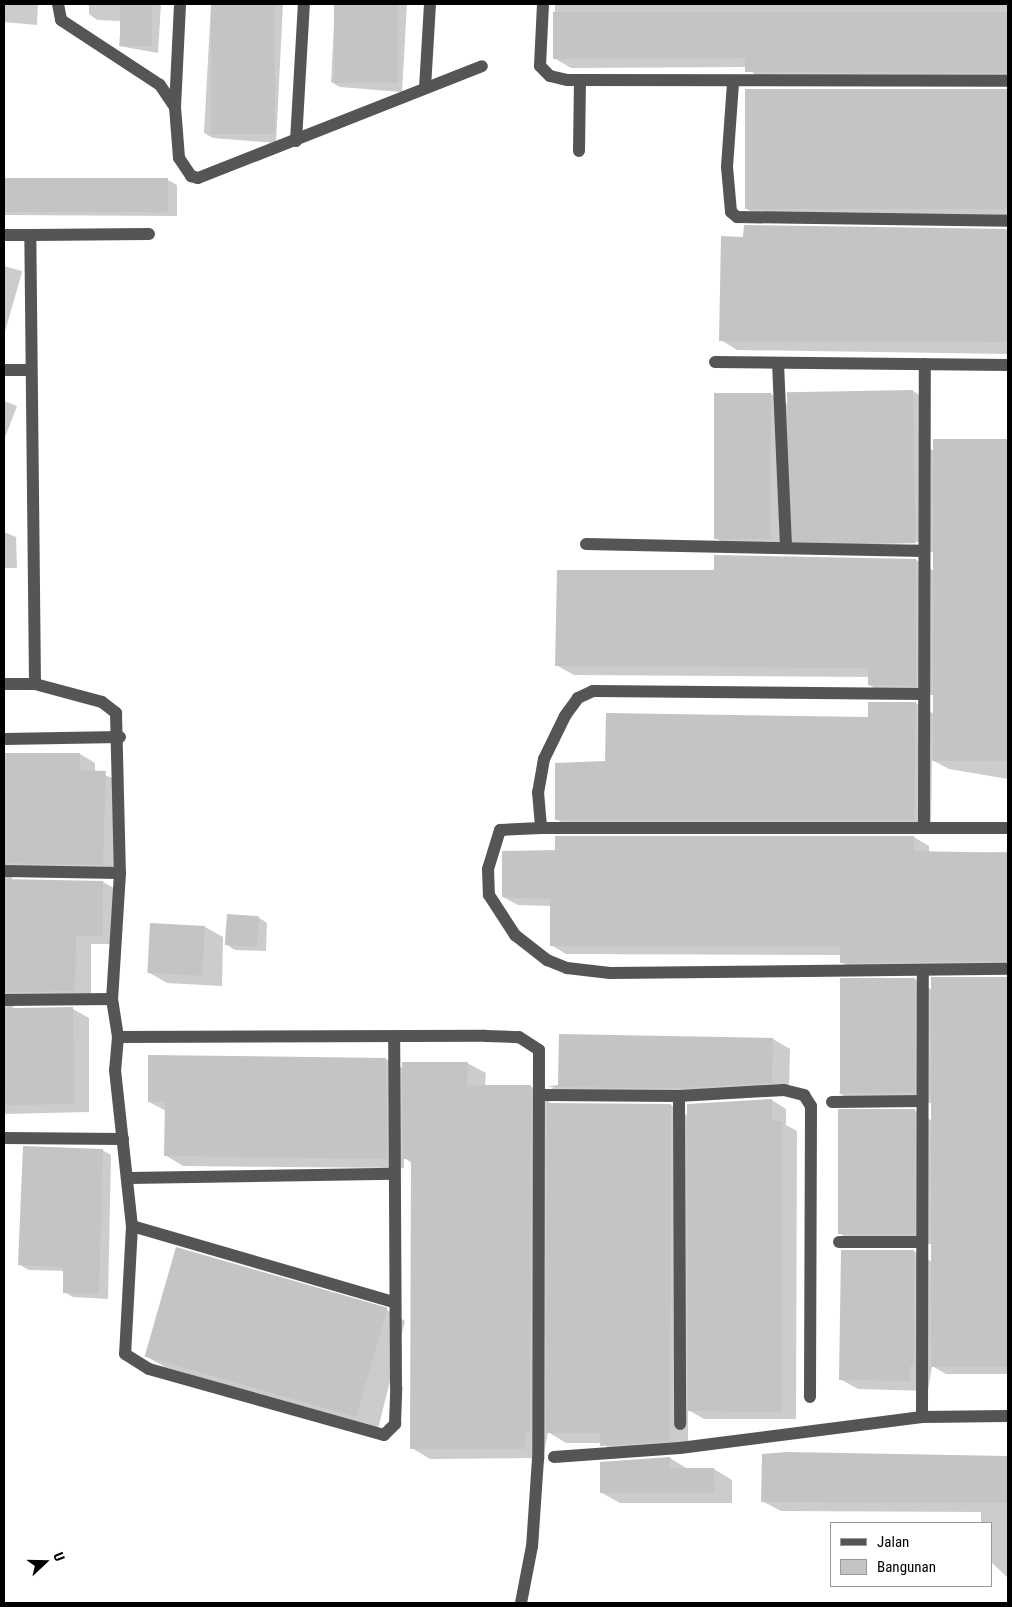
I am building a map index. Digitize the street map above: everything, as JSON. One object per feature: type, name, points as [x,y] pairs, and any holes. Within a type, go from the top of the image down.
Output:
[{"type":"street","points":[[58,4],[61,20],[160,85],[175,107]]},
{"type":"street","points":[[180,4],[175,107],[180,158],[191,176],[204,178],[482,66]]},
{"type":"street","points":[[296,141],[304,4]]},
{"type":"street","points":[[425,88],[430,4]]},
{"type":"street","points":[[543,4],[540,66],[550,76],[580,81],[1008,81]]},
{"type":"street","points":[[579,150],[580,81]]},
{"type":"street","points":[[732,82],[727,167],[731,212],[737,216],[1008,221]]},
{"type":"street","points":[[4,235],[149,234]]},
{"type":"street","points":[[30,235],[35,684]]},
{"type":"street","points":[[715,362],[1008,365]]},
{"type":"street","points":[[778,363],[786,548]]},
{"type":"street","points":[[924,827],[923,550],[925,364]]},
{"type":"street","points":[[4,370],[31,370]]},
{"type":"street","points":[[586,544],[923,550]]},
{"type":"street","points":[[4,684],[35,684],[102,702],[116,714],[120,737],[120,873],[112,999],[118,1037],[114,1070],[129,1178],[132,1226],[125,1354],[149,1369],[384,1434],[395,1424],[394,1038]]},
{"type":"street","points":[[541,828],[538,792],[544,759],[565,716],[578,698],[593,692],[923,694]]},
{"type":"street","points":[[4,739],[120,737]]},
{"type":"street","points":[[1008,828],[541,828],[500,830],[488,884],[500,917],[547,960],[610,973],[1008,969]]},
{"type":"street","points":[[4,871],[120,873]]},
{"type":"street","points":[[922,970],[922,1417]]},
{"type":"street","points":[[4,1000],[112,999]]},
{"type":"street","points":[[118,1037],[519,1037],[539,1050],[542,1095],[538,1459],[532,1546],[521,1603]]},
{"type":"street","points":[[542,1095],[679,1096],[784,1090],[804,1095],[811,1106],[810,1397]]},
{"type":"street","points":[[679,1096],[680,1424]]},
{"type":"street","points":[[832,1102],[922,1101]]},
{"type":"street","points":[[4,1138],[123,1139]]},
{"type":"street","points":[[129,1178],[394,1174]]},
{"type":"street","points":[[132,1226],[394,1302]]},
{"type":"street","points":[[839,1242],[922,1242]]},
{"type":"street","points":[[554,1458],[680,1448],[922,1417],[1008,1416]]},
{"type":"building","points":[[120,4],[152,4],[152,46],[120,46]]},
{"type":"building","points":[[211,4],[275,4],[275,134],[211,134]]},
{"type":"building","points":[[334,4],[398,4],[398,83],[334,83]]},
{"type":"building","points":[[553,12],[1008,12],[1008,73],[745,72],[745,58],[553,59]]},
{"type":"building","points":[[745,89],[1008,89],[1008,209],[745,209]]},
{"type":"building","points":[[4,178],[168,178],[168,212],[4,212]]},
{"type":"building","points":[[744,225],[1008,229],[1008,342],[719,341],[721,236],[743,237]]},
{"type":"building","points":[[913,390],[916,543],[790,545],[787,392]]},
{"type":"building","points":[[714,393],[771,393],[771,539],[714,539]]},
{"type":"building","points":[[933,439],[1008,439],[1008,761],[933,761]]},
{"type":"building","points":[[714,555],[916,559],[916,686],[868,685],[868,668],[555,666],[557,570],[714,570]]},
{"type":"building","points":[[868,702],[916,702],[914,820],[555,820],[555,763],[605,761],[606,713],[868,717]]},
{"type":"building","points":[[6,753],[80,753],[80,770],[106,771],[103,865],[4,863]]},
{"type":"building","points":[[555,836],[914,836],[914,851],[1008,853],[1008,961],[840,963],[840,947],[550,946],[550,899],[502,897],[502,851],[555,850]]},
{"type":"building","points":[[4,879],[103,881],[103,936],[76,936],[75,991],[4,992]]},
{"type":"building","points":[[227,914],[259,916],[257,947],[225,945]]},
{"type":"building","points":[[150,923],[205,926],[202,976],[147,973]]},
{"type":"building","points":[[931,977],[1008,977],[1008,1367],[931,1367]]},
{"type":"building","points":[[840,978],[915,978],[915,1093],[840,1093]]},
{"type":"building","points":[[73,1007],[75,1104],[6,1105],[4,1008]]},
{"type":"building","points":[[559,1034],[773,1038],[772,1083],[679,1088],[547,1087],[558,1085]]},
{"type":"building","points":[[148,1055],[386,1058],[387,1159],[164,1156],[165,1102],[148,1102]]},
{"type":"building","points":[[402,1062],[468,1062],[467,1085],[531,1085],[530,1433],[525,1433],[525,1449],[410,1449],[411,1159],[403,1159]]},
{"type":"building","points":[[772,1099],[772,1121],[782,1121],[781,1412],[688,1411],[687,1104]]},
{"type":"building","points":[[547,1103],[671,1104],[670,1441],[600,1446],[600,1433],[546,1433]]},
{"type":"building","points":[[838,1109],[915,1109],[915,1234],[838,1234]]},
{"type":"building","points":[[23,1146],[103,1149],[99,1294],[63,1293],[63,1267],[18,1265]]},
{"type":"building","points":[[176,1247],[387,1308],[356,1417],[145,1357]]},
{"type":"building","points":[[841,1250],[914,1250],[914,1366],[910,1366],[910,1381],[839,1380]]},
{"type":"building","points":[[787,1452],[1008,1456],[1008,1503],[761,1502],[762,1454]]},
{"type":"building","points":[[670,1457],[670,1468],[714,1468],[714,1493],[600,1493],[600,1462]]}]
